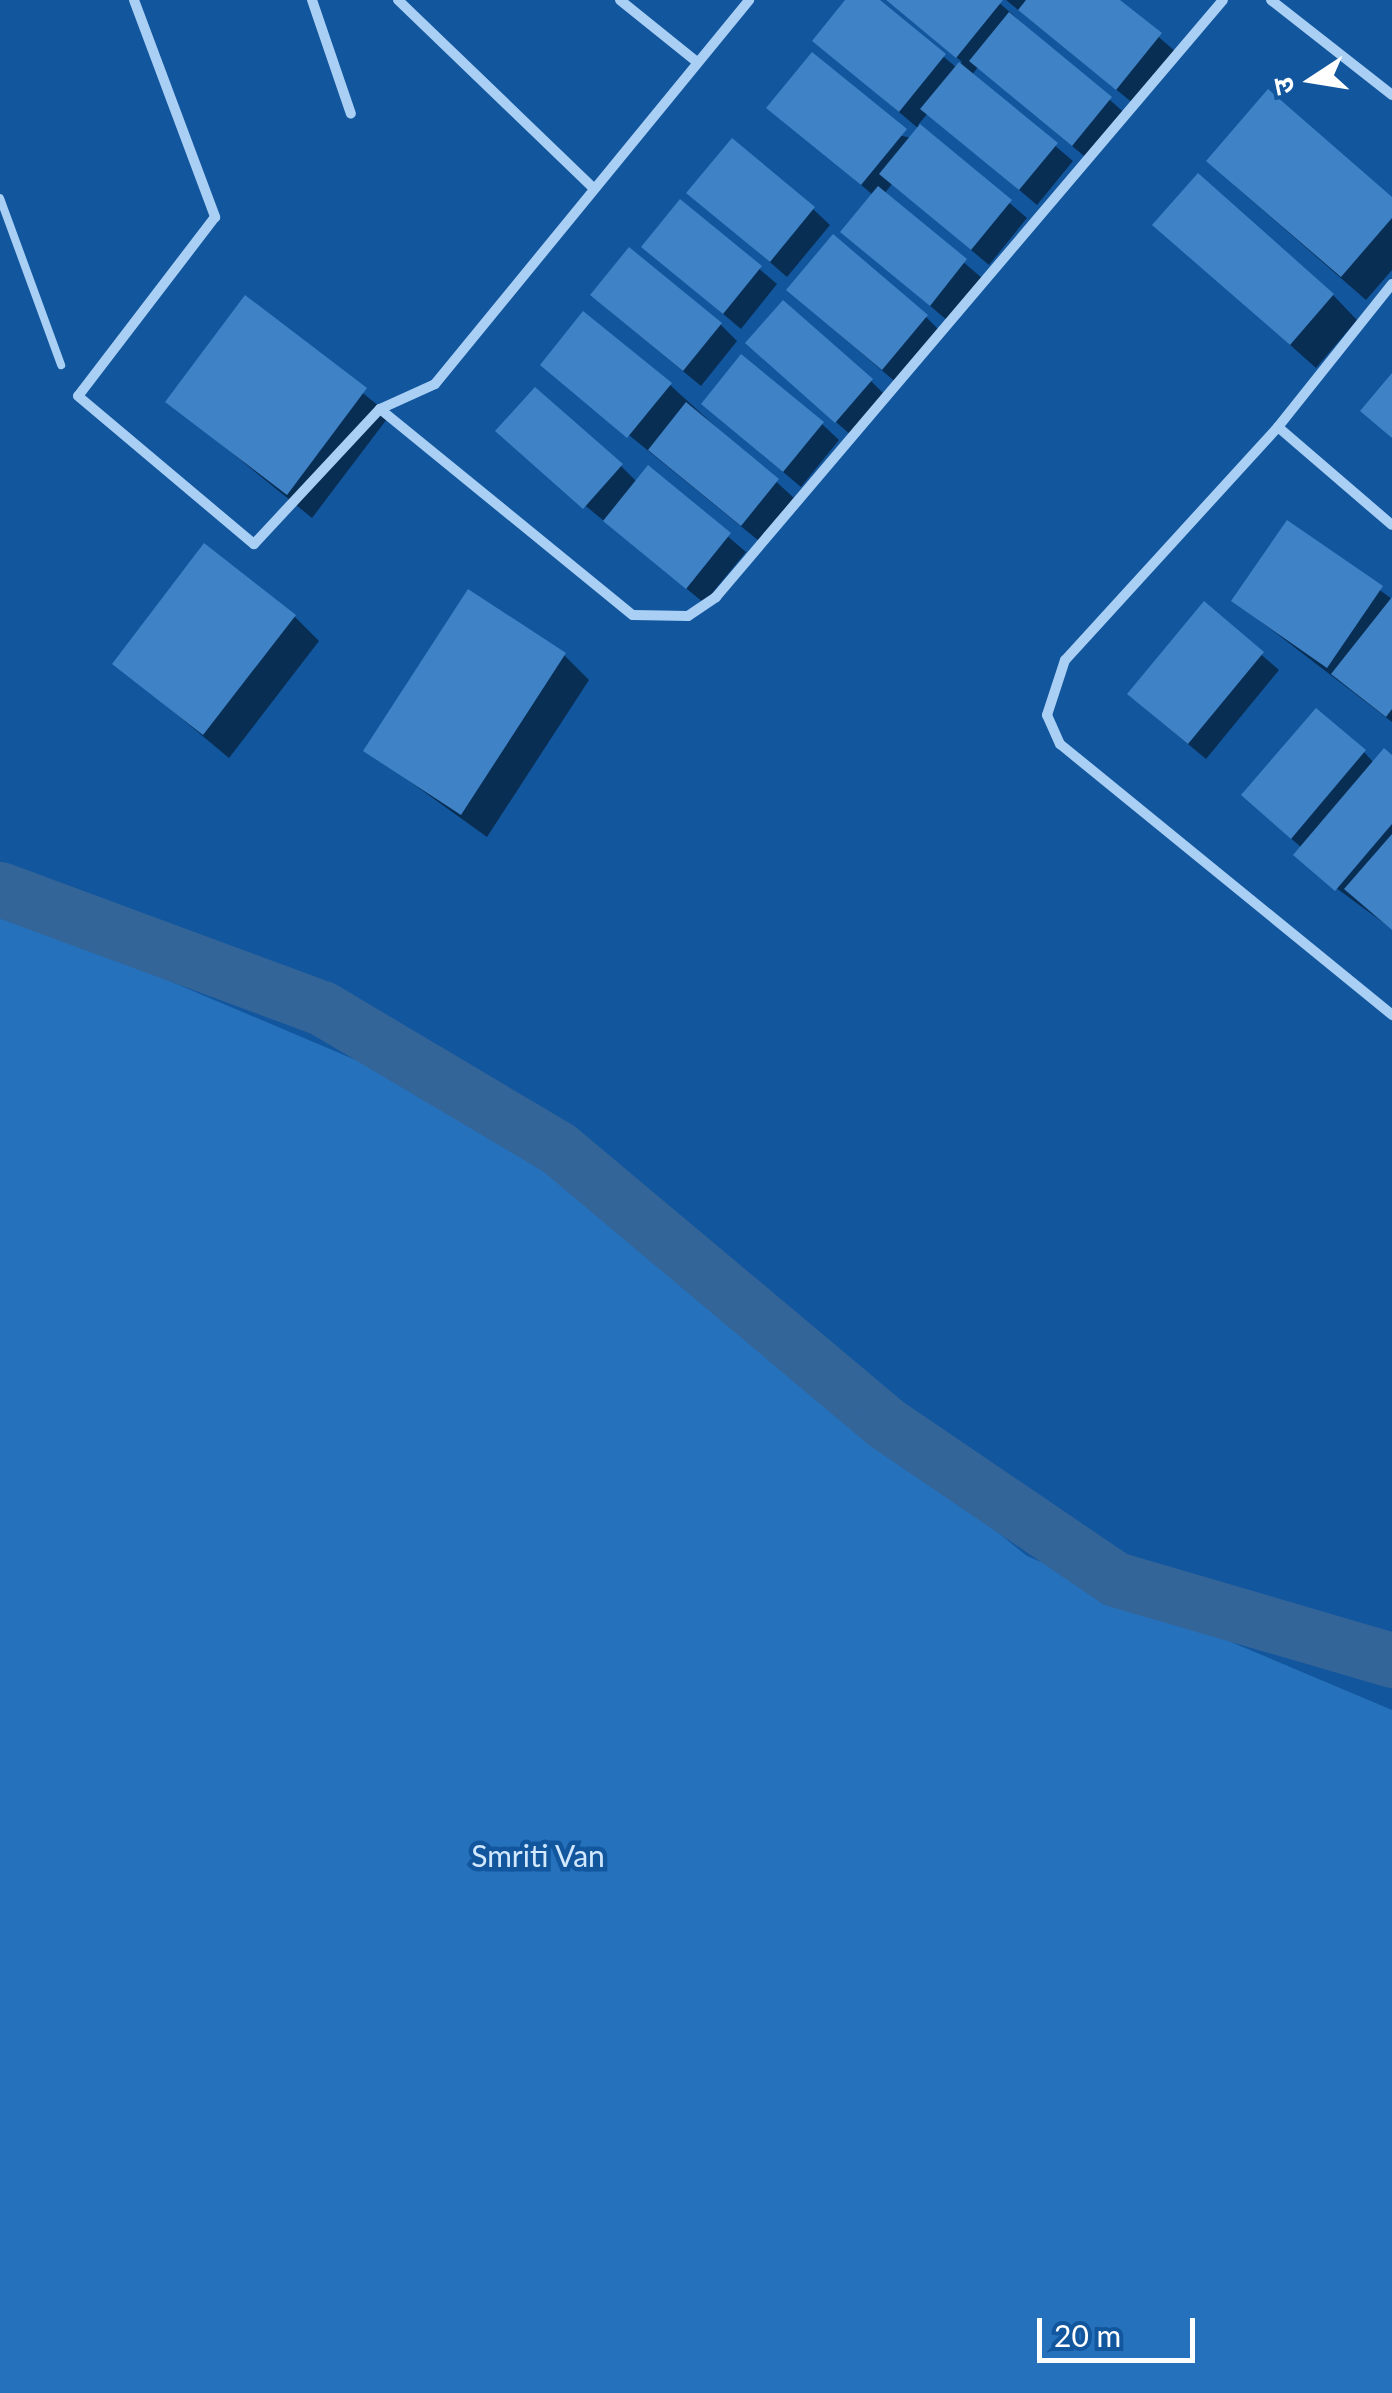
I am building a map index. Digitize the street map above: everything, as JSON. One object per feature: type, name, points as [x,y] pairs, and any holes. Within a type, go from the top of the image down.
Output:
[{"type":"street","points":[[134,0],[215,216],[78,396],[254,544],[380,409],[435,384],[592,187],[749,0]]},
{"type":"street","points":[[312,0],[351,114]]},
{"type":"street","points":[[398,0],[592,187]]},
{"type":"street","points":[[620,0],[697,62]]},
{"type":"street","points":[[380,409],[633,615],[688,616],[716,597],[1223,0]]},
{"type":"street","points":[[1271,0],[1392,95]]},
{"type":"street","points":[[1392,284],[1278,427],[1065,660],[1048,715],[1060,744],[1392,1015]]},
{"type":"street","points":[[1278,427],[1392,525]]},
{"type":"lane","points":[[0,198],[62,365]]},
{"type":"green space","name":"Smriti Van","points":[[0,909],[471,1109],[1027,1556],[1392,1710],[1392,2393],[0,2393]]},
{"type":"building","points":[[845,0],[880,0],[946,54],[899,112],[812,41]]},
{"type":"building","points":[[886,0],[1003,0],[956,58]]},
{"type":"building","points":[[1026,0],[1120,0],[1162,33],[1116,90],[1018,10]]},
{"type":"building","points":[[1009,12],[1112,97],[1072,146],[969,61]]},
{"type":"building","points":[[812,52],[907,129],[861,185],[766,108]]},
{"type":"building","points":[[959,62],[1058,143],[1019,190],[920,109]]},
{"type":"building","points":[[1268,89],[1392,197],[1392,218],[1341,277],[1206,161]]},
{"type":"building","points":[[920,124],[1012,200],[971,250],[879,174]]},
{"type":"building","points":[[732,138],[815,207],[770,262],[686,193]]},
{"type":"building","points":[[1198,173],[1334,294],[1290,345],[1152,225]]},
{"type":"building","points":[[878,186],[967,259],[930,306],[840,232]]},
{"type":"building","points":[[680,199],[762,266],[723,314],[641,247]]},
{"type":"building","points":[[833,234],[928,315],[882,370],[786,290]]},
{"type":"building","points":[[629,247],[722,323],[683,371],[590,295]]},
{"type":"building","points":[[245,295],[367,388],[287,495],[165,402]]},
{"type":"building","points":[[783,300],[873,379],[835,423],[745,343]]},
{"type":"building","points":[[583,311],[672,383],[627,438],[540,365]]},
{"type":"building","points":[[741,354],[824,422],[783,472],[701,404]]},
{"type":"building","points":[[1392,373],[1392,438],[1360,411]]},
{"type":"building","points":[[535,387],[623,464],[583,509],[495,431]]},
{"type":"building","points":[[686,402],[779,479],[741,526],[648,450]]},
{"type":"building","points":[[648,465],[731,533],[686,589],[603,521]]},
{"type":"building","points":[[1287,520],[1383,586],[1327,668],[1231,601]]},
{"type":"building","points":[[204,543],[296,615],[203,735],[112,664]]},
{"type":"building","points":[[468,589],[566,653],[461,815],[363,751]]},
{"type":"building","points":[[1392,597],[1392,709],[1386,717],[1331,674]]},
{"type":"building","points":[[1204,601],[1264,652],[1188,744],[1127,694]]},
{"type":"building","points":[[1316,708],[1366,750],[1291,839],[1241,795]]},
{"type":"building","points":[[1384,748],[1392,755],[1392,824],[1335,891],[1293,855]]},
{"type":"building","points":[[1392,834],[1392,930],[1344,889]]},
{"type":"waterway","points":[[0,889],[322,1008],[558,1148],[884,1422],[1115,1579],[1392,1660]]}]
